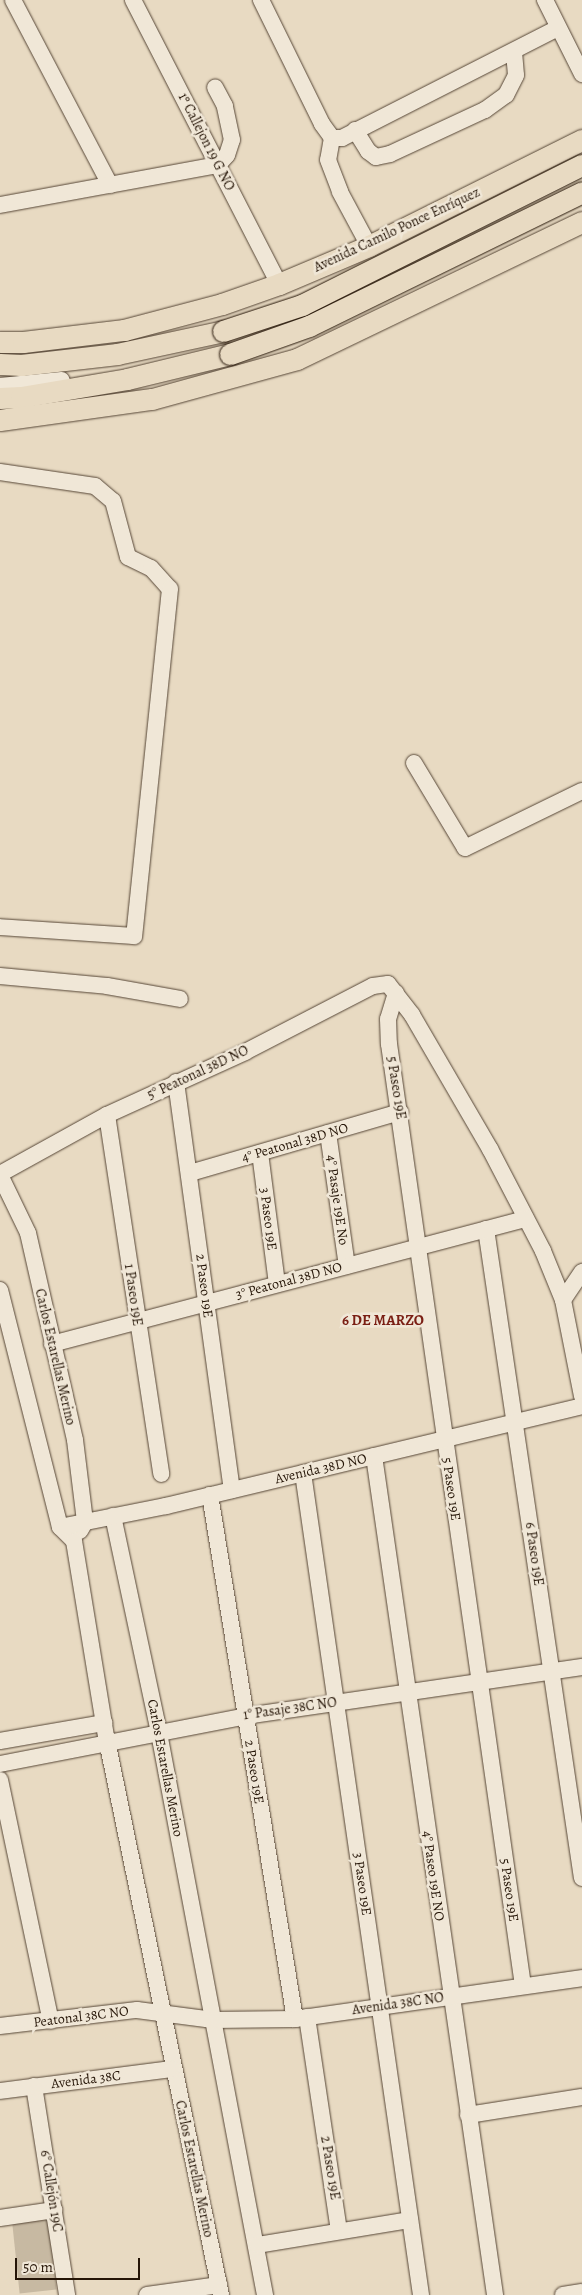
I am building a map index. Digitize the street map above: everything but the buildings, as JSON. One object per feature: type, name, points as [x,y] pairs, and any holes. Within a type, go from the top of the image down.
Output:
[{"type":"main road","name":"Avenida Camilo Ponce Enríquez","points":[[0,342],[23,342],[124,330],[222,304],[279,284],[369,246],[582,140]]},
{"type":"main road","name":"Avenida Camilo Ponce Enríquez","points":[[0,364],[21,365],[117,354],[223,331],[302,304],[582,165]]},
{"type":"main road","points":[[514,173],[531,179],[548,200],[550,217],[541,242]]},
{"type":"main road","points":[[21,397],[127,379],[230,354],[309,326],[582,192]]},
{"type":"main road","points":[[0,420],[91,409],[152,399],[297,359],[582,222]]},
{"type":"main road","points":[[0,396],[21,397],[91,409]]},
{"type":"street","points":[[13,0],[110,185]]},
{"type":"street","name":"1º Callejon 19 G NO","points":[[133,0],[279,284]]},
{"type":"street","points":[[261,0],[322,124],[332,138],[328,160],[340,192],[369,246]]},
{"type":"street","points":[[545,0],[582,74]]},
{"type":"street","points":[[332,138],[342,138],[514,53],[558,28]]},
{"type":"street","points":[[356,130],[368,151],[376,157],[390,154],[485,110],[506,95],[516,75],[514,53]]},
{"type":"street","points":[[0,205],[218,165],[227,156],[232,140],[231,124],[215,87]]},
{"type":"street","name":"Avenida Camilo Ponce Enríquez","points":[[0,376],[26,376],[97,365],[117,354]]},
{"type":"street","points":[[0,386],[98,375],[127,379]]},
{"type":"street","points":[[0,420],[0,426]]},
{"type":"street","points":[[0,472],[95,486],[113,501],[128,557],[151,568],[170,589],[134,936],[0,927]]},
{"type":"street","points":[[414,763],[465,848],[582,791]]},
{"type":"street","points":[[0,976],[107,986],[180,999]]},
{"type":"street","name":"5° Peatonal 38D NO","points":[[0,1175],[107,1115],[245,1052],[373,986],[388,984],[396,993]]},
{"type":"street","points":[[396,993],[446,1074],[526,1219],[563,1300],[582,1396]]},
{"type":"street","name":"5 Paseo 19E","points":[[396,993],[388,1027],[478,1682],[523,1986]]},
{"type":"street","name":"2 Paseo 19E","points":[[176,1082],[232,1490]]},
{"type":"street","name":"4° Peatonal 38D NO","points":[[190,1173],[400,1112]]},
{"type":"street","name":"1 Paseo 19E","points":[[107,1115],[160,1474]]},
{"type":"street","name":"4° Pasaje 19E No","points":[[328,1133],[346,1266]]},
{"type":"street","name":"3 Paseo 19E","points":[[260,1153],[276,1284]]},
{"type":"street","name":"Carlos Estarellas Merino","points":[[0,1175],[4,1195],[28,1233],[75,1440],[86,1522]]},
{"type":"street","name":"3° Peatonal 38D NO","points":[[52,1344],[526,1219]]},
{"type":"street","name":"6 Paseo 19E","points":[[486,1229],[582,1878]]},
{"type":"street","points":[[563,1300],[582,1272]]},
{"type":"street","points":[[0,1290],[2,1316],[60,1526],[74,1541],[86,1522]]},
{"type":"street","name":"Avenida 38D NO","points":[[60,1526],[232,1490],[582,1406]]},
{"type":"street","name":"4° Paseo 19E NO","points":[[374,1456],[450,1997],[495,2295]]},
{"type":"street","name":"3 Paseo 19E","points":[[303,1473],[421,2295]]},
{"type":"street","name":"2 Paseo 19E","points":[[210,1495],[246,1716],[339,2230]]},
{"type":"street","name":"Carlos Estarellas Merino","points":[[113,1516],[158,1733],[265,2295]]},
{"type":"street","name":"Carlos Estarellas Merino","points":[[74,1541],[107,1744],[172,2069],[220,2290]]},
{"type":"street","name":"1° Pasaje 38C NO","points":[[0,1764],[246,1716],[582,1667]]},
{"type":"street","points":[[0,1741],[104,1723]]},
{"type":"street","points":[[0,1780],[51,2021]]},
{"type":"street","name":"Avenida 38C NO","points":[[213,2020],[301,2018],[582,1978]]},
{"type":"street","name":"Peatonal 38C NO","points":[[0,2026],[137,2010],[162,2013]]},
{"type":"street","points":[[162,2013],[213,2020]]},
{"type":"street","name":"Avenida 38C","points":[[0,2091],[172,2069]]},
{"type":"street","name":"6° Callejón 19C","points":[[34,2086],[67,2295]]},
{"type":"street","points":[[468,2115],[582,2097]]},
{"type":"street","points":[[0,2218],[54,2210]]},
{"type":"street","points":[[256,2245],[339,2230],[410,2220]]},
{"type":"street","points":[[147,2295],[220,2290]]},
{"type":"shaded area","points":[[49,2219],[56,2290],[20,2293],[12,2223]]},
{"type":"district","name":"6 DE MARZO","points":[[383,1321]]}]
